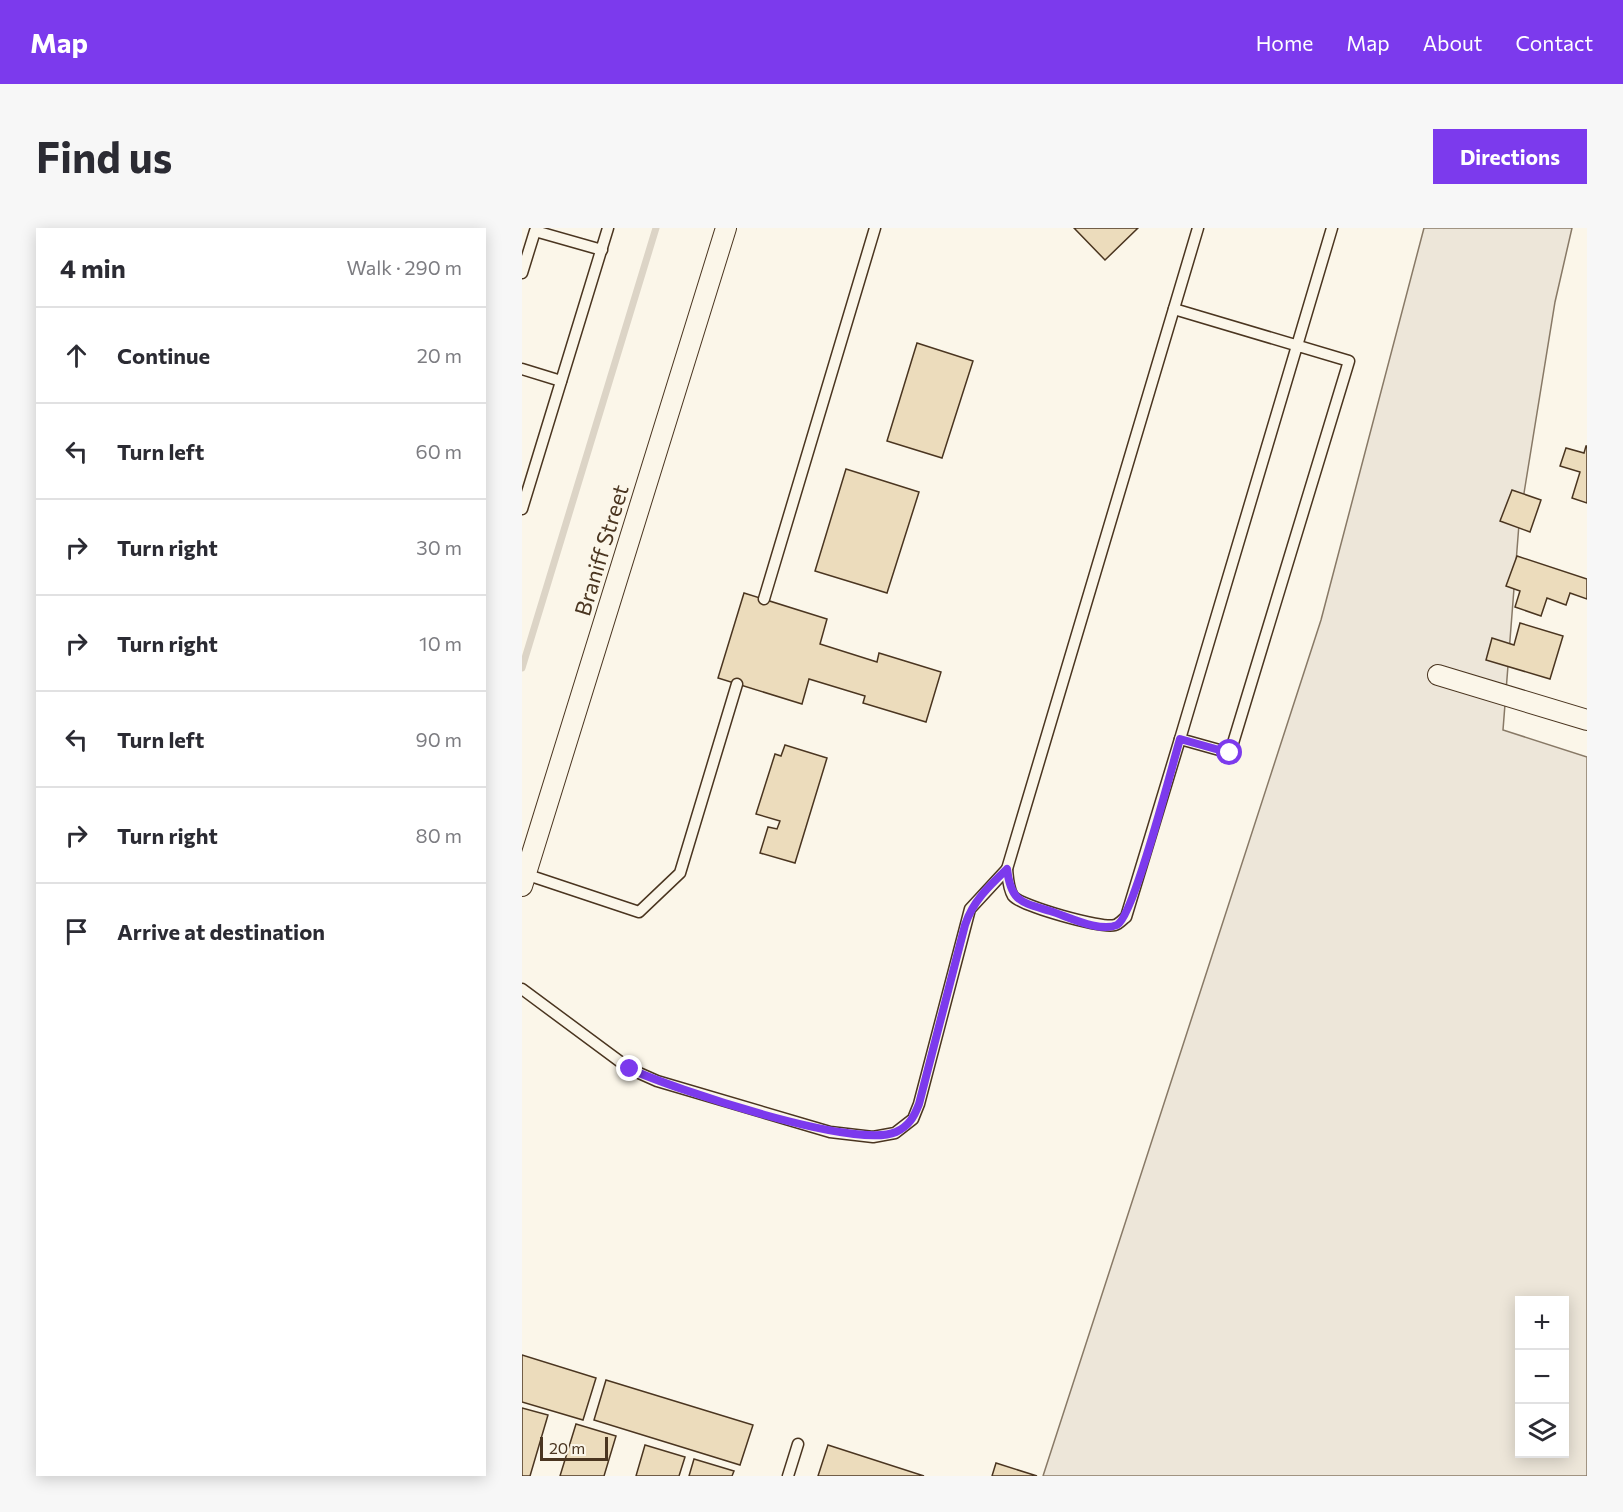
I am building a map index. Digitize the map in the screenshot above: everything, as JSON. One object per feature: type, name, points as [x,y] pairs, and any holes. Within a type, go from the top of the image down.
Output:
[{"type":"street","name":"Braniff Street","points":[[524,880],[726,228]]},
{"type":"street","points":[[1438,675],[1587,720]]},
{"type":"lane","points":[[522,509],[608,228]]},
{"type":"lane","points":[[1198,228],[1007,869],[1009,886],[1014,897],[1099,926],[1116,925],[1126,916],[1136,887],[1332,228]]},
{"type":"lane","points":[[764,599],[872,229]]},
{"type":"lane","points":[[522,273],[535,231],[602,250]]},
{"type":"lane","points":[[1174,309],[1349,361],[1230,753],[1180,739]]},
{"type":"lane","points":[[522,369],[561,381]]},
{"type":"lane","points":[[524,880],[639,912],[680,873],[737,684]]},
{"type":"lane","points":[[522,989],[630,1069],[657,1081],[830,1132],[873,1137],[895,1133],[913,1119],[919,1104],[970,909],[1007,869]]},
{"type":"lane","points":[[788,1476],[798,1443]]},
{"type":"shaded area","points":[[1424,228],[1572,228],[1555,302],[1519,524],[1503,730],[1587,757],[1587,1476],[1043,1476],[1321,620]]},
{"type":"building","points":[[1074,228],[1138,228],[1105,260]]},
{"type":"building","points":[[917,343],[973,361],[942,458],[887,441]]},
{"type":"building","points":[[1586,446],[1587,503],[1572,498],[1580,472],[1560,466],[1566,448],[1584,453]]},
{"type":"building","points":[[846,469],[919,492],[887,593],[815,571]]},
{"type":"building","points":[[1512,490],[1541,500],[1530,532],[1500,521]]},
{"type":"building","points":[[1517,556],[1587,579],[1587,599],[1570,593],[1566,605],[1547,598],[1541,616],[1515,607],[1520,591],[1506,586]]},
{"type":"building","points":[[744,593],[827,619],[820,644],[877,662],[879,653],[941,672],[926,722],[863,703],[865,696],[809,679],[802,704],[718,678]]},
{"type":"building","points":[[1520,623],[1563,636],[1550,679],[1486,660],[1492,638],[1514,645]]},
{"type":"building","points":[[785,745],[827,758],[795,863],[760,853],[768,827],[777,829],[780,821],[756,814],[775,754],[781,756]]},
{"type":"building","points":[[522,1355],[596,1378],[583,1420],[522,1402]]},
{"type":"building","points":[[606,1380],[753,1425],[740,1465],[594,1420]]},
{"type":"building","points":[[522,1408],[548,1415],[530,1476],[522,1476]]},
{"type":"building","points":[[576,1424],[616,1436],[604,1476],[560,1476]]},
{"type":"building","points":[[645,1445],[685,1457],[679,1476],[636,1476]]},
{"type":"building","points":[[828,1445],[924,1476],[818,1476]]},
{"type":"building","points":[[694,1459],[734,1471],[732,1476],[689,1476]]},
{"type":"building","points":[[996,1463],[1037,1476],[992,1476]]},
{"type":"waterway","points":[[522,668],[656,228]]},
{"type":"route","points":[[630,1069],[657,1081],[830,1132],[873,1137],[895,1133],[907,1126],[913,1119],[919,1104],[965,925],[970,909],[978,898],[1007,869],[1009,886],[1014,897],[1026,903],[1099,926],[1116,925],[1126,916],[1180,739],[1230,753]]}]
